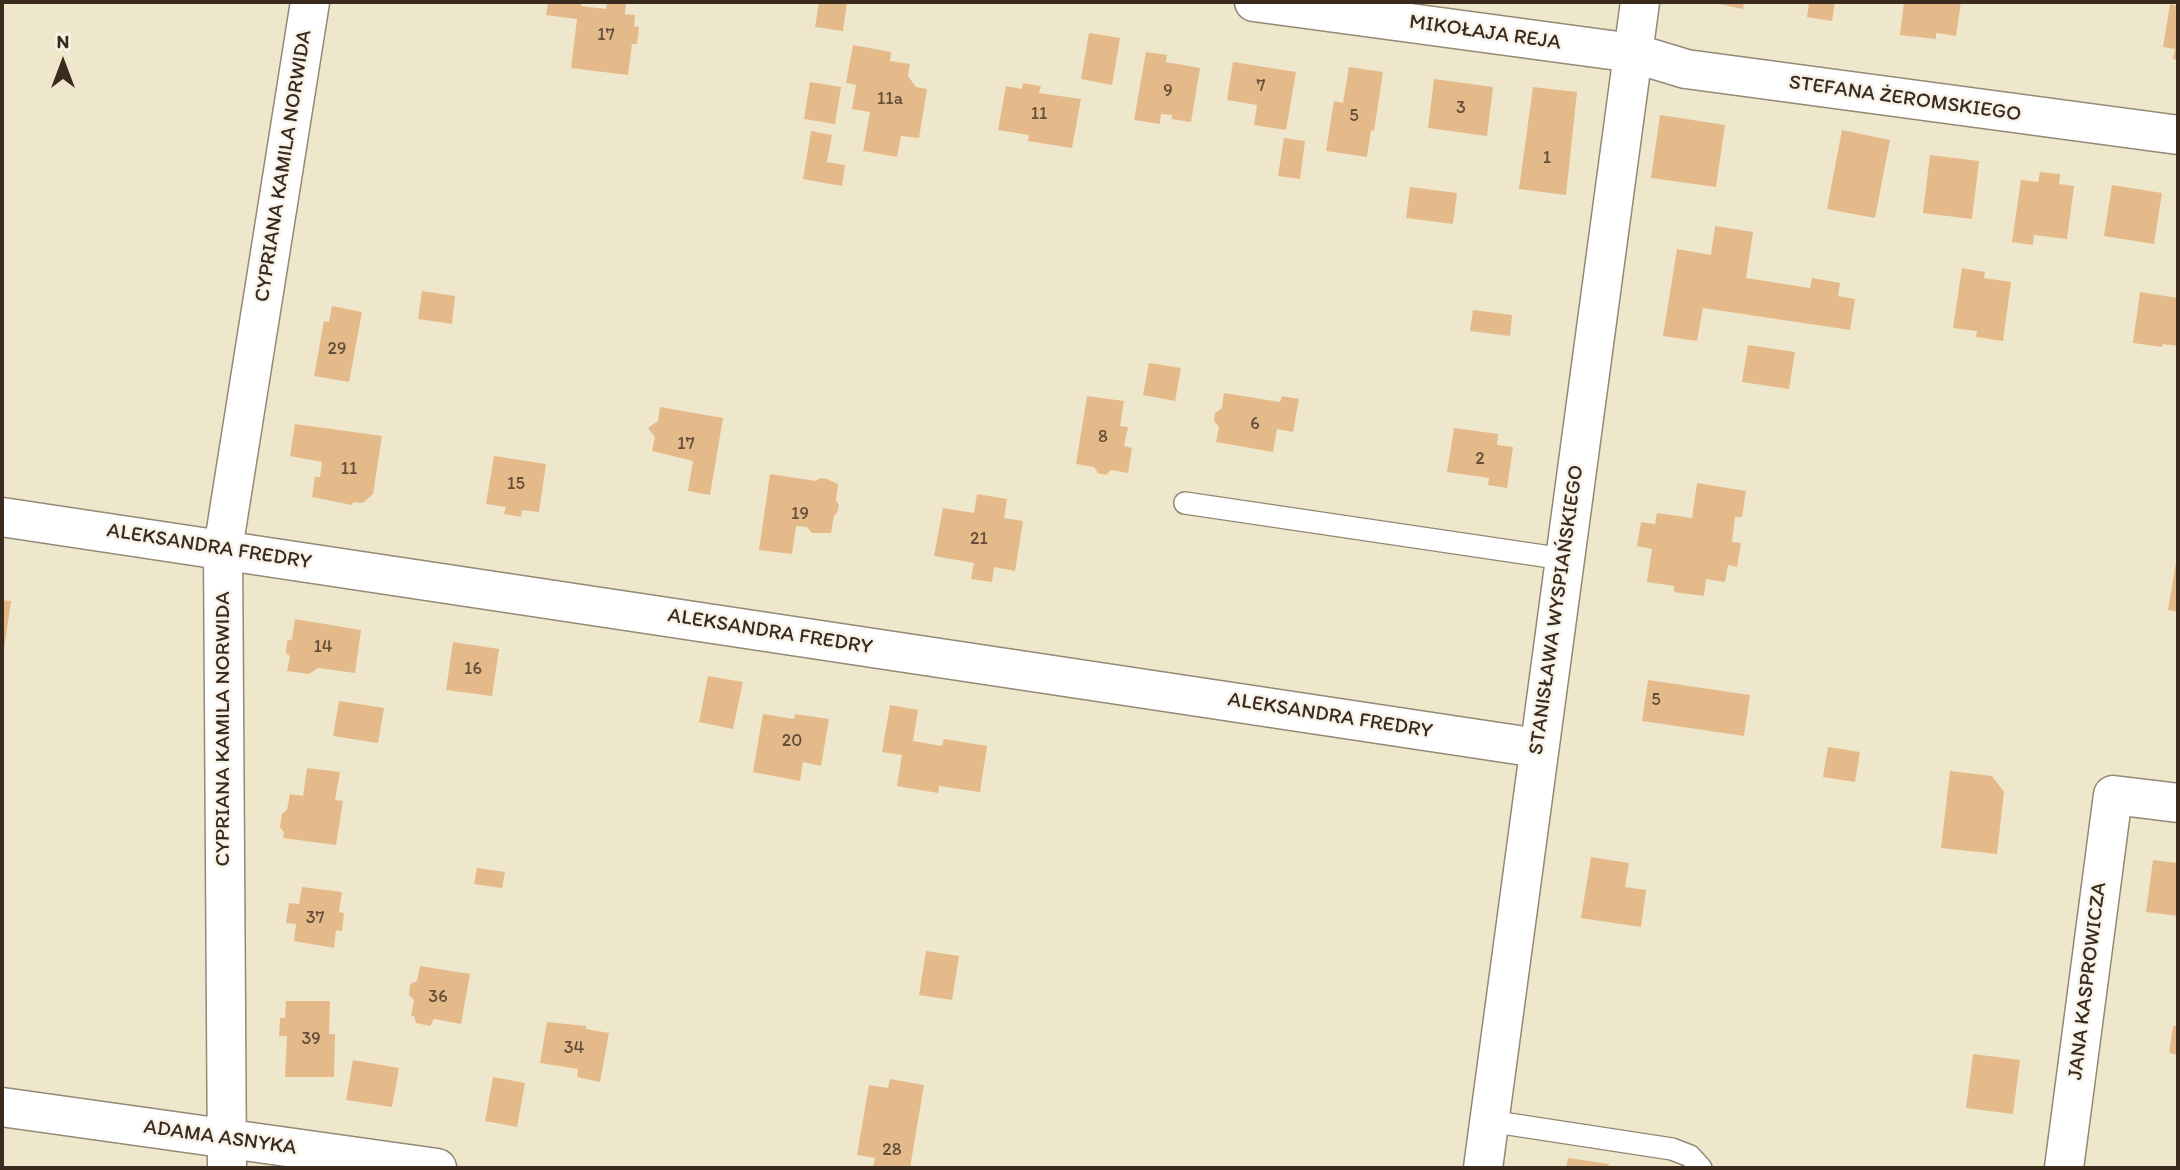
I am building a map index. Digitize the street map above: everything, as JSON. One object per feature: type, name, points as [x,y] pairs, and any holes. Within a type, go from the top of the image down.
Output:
[{"type":"street","name":"CYPRIANA KAMILA NORWIDA","points":[[227,1153],[223,549],[310,2]]},
{"type":"street","name":"MIKOŁAJA REJA","points":[[1254,2],[1633,52]]},
{"type":"street","name":"STANISŁAWA WYSPIAŃSKIEGO","points":[[1483,1168],[1640,2]]},
{"type":"street","name":"STEFANA ŻEROMSKIEGO","points":[[1633,52],[1686,69],[2178,135]]},
{"type":"street","name":"ALEKSANDRA FREDRY","points":[[2,517],[1538,748]]},
{"type":"street","name":"JANA KASPROWICZA","points":[[2064,1168],[2113,795],[2178,803]]},
{"type":"street","name":"ADAMA ASNYKA","points":[[2,1107],[227,1153],[438,1168]]},
{"type":"lane","points":[[1185,503],[1564,559]]},
{"type":"lane","points":[[1489,1121],[1672,1149],[1690,1156],[1700,1168]]},
{"type":"building","points":[[548,2],[581,2],[581,6],[606,9],[607,2],[626,4],[625,14],[635,15],[634,26],[639,27],[637,44],[632,44],[628,75],[571,68],[577,19],[546,15]]},
{"type":"building","points":[[819,2],[847,2],[843,31],[815,27]]},
{"type":"building","points":[[1710,2],[1744,2],[1743,9]]},
{"type":"building","points":[[1809,2],[1835,2],[1832,21],[1807,17]]},
{"type":"building","points":[[1904,2],[1961,2],[1956,36],[1936,33],[1936,39],[1900,35]]},
{"type":"building","points":[[2170,4],[2178,6],[2178,60],[2173,59],[2175,49],[2163,47]]},
{"type":"building","points":[[1089,33],[1120,38],[1112,85],[1081,79]]},
{"type":"building","points":[[853,45],[891,52],[890,61],[910,64],[908,76],[916,87],[927,89],[919,138],[901,136],[897,157],[863,151],[870,112],[852,109],[856,85],[846,83]]},
{"type":"building","points":[[1146,52],[1167,55],[1166,62],[1200,68],[1191,122],[1161,114],[1160,124],[1134,120]]},
{"type":"building","points":[[1233,62],[1296,72],[1286,130],[1254,125],[1257,105],[1227,100]]},
{"type":"building","points":[[1349,67],[1383,72],[1367,157],[1326,151],[1334,101],[1343,103]]},
{"type":"building","points":[[1434,79],[1493,87],[1487,136],[1428,128]]},
{"type":"building","points":[[810,82],[841,87],[835,124],[804,119]]},
{"type":"building","points":[[1023,83],[1041,86],[1039,93],[1081,99],[1072,148],[1028,141],[1029,135],[998,130],[1006,86],[1022,89]]},
{"type":"building","points":[[1533,87],[1577,92],[1566,195],[1519,189]]},
{"type":"building","points":[[1660,115],[1725,125],[1716,187],[1651,178]]},
{"type":"building","points":[[1842,130],[1890,140],[1875,218],[1827,209]]},
{"type":"building","points":[[811,131],[832,135],[827,162],[845,165],[842,186],[803,179]]},
{"type":"building","points":[[1284,138],[1305,141],[1300,179],[1278,176]]},
{"type":"building","points":[[1930,155],[1979,161],[1972,219],[1923,213]]},
{"type":"building","points":[[2040,172],[2060,174],[2059,184],[2074,186],[2067,239],[2034,235],[2033,245],[2012,242],[2021,180],[2038,182]]},
{"type":"building","points":[[2112,185],[2162,193],[2154,244],[2104,236]]},
{"type":"building","points":[[1410,187],[1457,193],[1453,224],[1406,218]]},
{"type":"building","points":[[1715,226],[1753,232],[1746,278],[1810,288],[1812,278],[1840,283],[1838,296],[1855,299],[1850,330],[1703,308],[1697,341],[1663,336],[1677,249],[1711,255]]},
{"type":"building","points":[[1962,268],[1985,272],[1984,278],[2011,282],[2003,341],[1976,337],[1977,331],[1953,328]]},
{"type":"building","points":[[422,291],[455,296],[452,324],[418,319]]},
{"type":"building","points":[[2140,292],[2178,298],[2178,346],[2133,343]]},
{"type":"building","points":[[332,306],[362,312],[349,382],[314,376],[324,321],[329,322]]},
{"type":"building","points":[[1473,310],[1512,315],[1510,336],[1470,331]]},
{"type":"building","points":[[1748,345],[1795,352],[1789,389],[1742,382]]},
{"type":"building","points":[[1149,363],[1181,368],[1175,401],[1143,395]]},
{"type":"building","points":[[1224,393],[1280,402],[1282,396],[1299,399],[1293,432],[1277,429],[1273,452],[1216,442],[1219,427],[1214,421],[1215,413],[1222,408]]},
{"type":"building","points":[[1087,396],[1124,401],[1120,426],[1128,427],[1124,446],[1132,448],[1128,473],[1111,470],[1106,475],[1098,473],[1094,467],[1076,464]]},
{"type":"building","points":[[660,407],[723,418],[710,495],[688,491],[693,461],[652,451],[655,437],[648,428],[658,421]]},
{"type":"building","points":[[295,424],[382,436],[373,494],[363,503],[353,502],[352,505],[312,497],[315,477],[320,477],[322,462],[290,456]]},
{"type":"building","points":[[1454,428],[1498,434],[1497,445],[1513,447],[1507,488],[1488,485],[1489,478],[1447,472]]},
{"type":"building","points":[[494,456],[546,464],[539,512],[522,510],[521,517],[504,514],[506,507],[486,504]]},
{"type":"building","points":[[770,474],[816,481],[820,478],[827,479],[838,484],[836,501],[839,505],[831,533],[812,533],[807,527],[796,526],[792,554],[759,550]]},
{"type":"building","points":[[1697,483],[1746,491],[1742,517],[1735,517],[1732,542],[1741,543],[1737,567],[1728,565],[1725,582],[1706,579],[1704,596],[1674,592],[1674,586],[1647,582],[1652,549],[1637,546],[1641,522],[1655,524],[1657,513],[1692,518]]},
{"type":"building","points":[[977,494],[1007,499],[1004,518],[1023,521],[1015,571],[994,567],[992,582],[971,579],[974,563],[934,556],[943,508],[974,513]]},
{"type":"building","points":[[2178,556],[2178,612],[2168,610]]},
{"type":"building","points":[[2,600],[11,601],[3,656],[2,656]]},
{"type":"building","points":[[295,619],[361,630],[355,673],[318,668],[309,674],[287,671],[290,656],[286,653],[287,641],[292,639]]},
{"type":"building","points":[[453,642],[499,649],[492,696],[446,690]]},
{"type":"building","points":[[708,676],[743,682],[733,729],[699,722]]},
{"type":"building","points":[[1648,680],[1750,695],[1744,736],[1642,721]]},
{"type":"building","points":[[339,701],[384,708],[378,743],[333,736]]},
{"type":"building","points":[[890,705],[918,710],[913,741],[942,746],[944,739],[987,746],[980,792],[939,786],[938,793],[897,786],[902,755],[882,752]]},
{"type":"building","points":[[763,714],[794,719],[795,714],[829,719],[821,766],[803,762],[800,781],[753,772]]},
{"type":"building","points":[[1828,747],[1860,752],[1855,782],[1823,777]]},
{"type":"building","points":[[307,768],[340,772],[335,800],[343,801],[336,845],[283,838],[284,832],[280,827],[282,814],[287,810],[290,794],[303,796]]},
{"type":"building","points":[[1950,771],[1992,776],[2004,792],[1997,854],[1941,848]]},
{"type":"building","points":[[1591,857],[1629,863],[1625,887],[1646,890],[1641,927],[1581,918]]},
{"type":"building","points":[[2153,860],[2178,863],[2178,916],[2146,912]]},
{"type":"building","points":[[477,868],[505,872],[502,888],[474,884]]},
{"type":"building","points":[[302,887],[342,892],[339,912],[344,913],[342,931],[336,930],[334,948],[294,941],[296,924],[286,923],[289,903],[299,904]]},
{"type":"building","points":[[926,951],[959,956],[952,1000],[919,995]]},
{"type":"building","points":[[420,966],[470,974],[461,1024],[434,1019],[430,1026],[416,1023],[414,1016],[411,1016],[414,1000],[409,995],[410,984],[417,981]]},
{"type":"building","points":[[286,1001],[330,1001],[329,1034],[335,1034],[334,1077],[285,1077],[287,1036],[279,1036],[280,1018],[285,1018]]},
{"type":"building","points":[[547,1022],[586,1026],[586,1029],[609,1033],[600,1082],[577,1077],[578,1069],[540,1063]]},
{"type":"building","points":[[2173,1026],[2178,1026],[2178,1055],[2169,1053]]},
{"type":"building","points":[[1973,1054],[2020,1060],[2013,1114],[1966,1108]]},
{"type":"building","points":[[353,1060],[399,1068],[392,1107],[346,1100]]},
{"type":"building","points":[[493,1077],[525,1083],[517,1127],[485,1121]]},
{"type":"building","points":[[890,1079],[924,1085],[910,1168],[873,1167],[875,1158],[857,1155],[869,1085],[888,1088]]},
{"type":"building","points":[[1568,1158],[1609,1164],[1608,1168],[1566,1168]]}]
